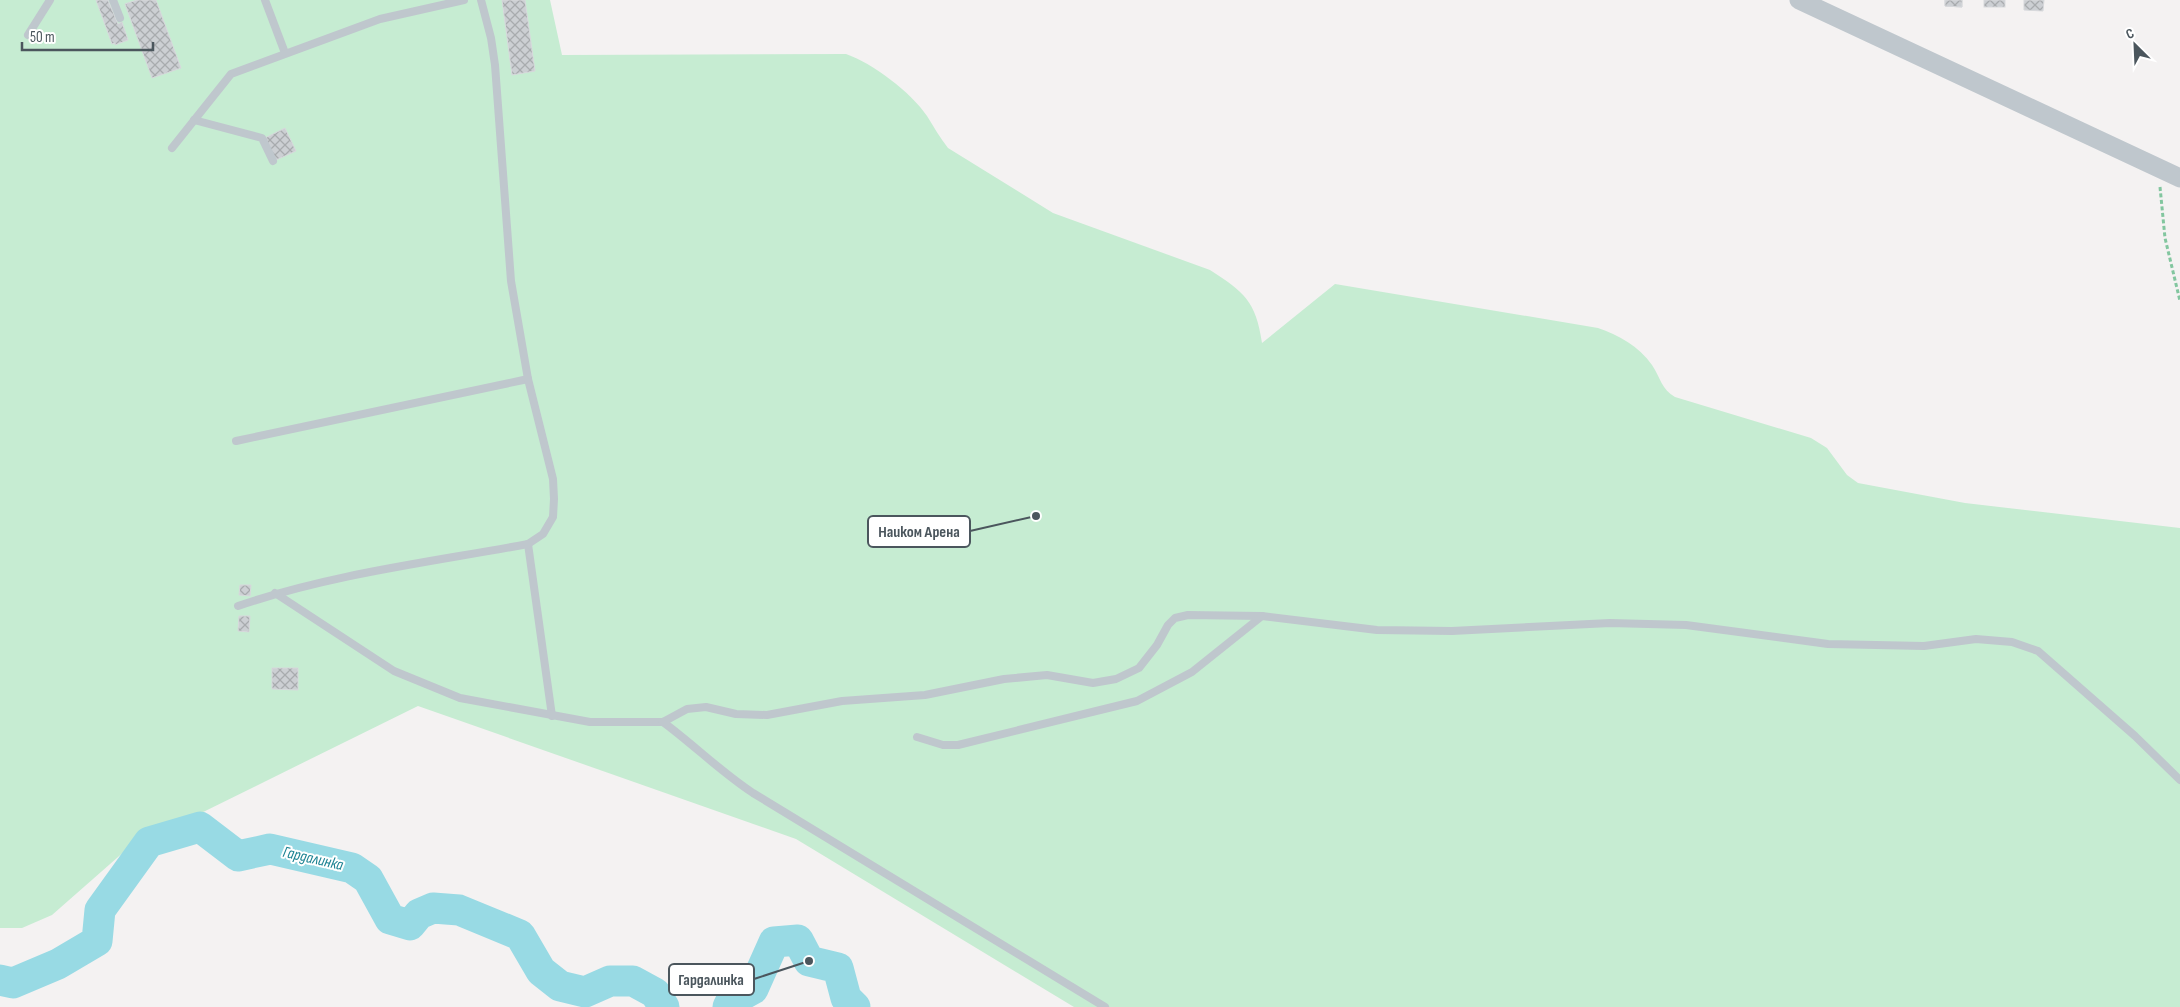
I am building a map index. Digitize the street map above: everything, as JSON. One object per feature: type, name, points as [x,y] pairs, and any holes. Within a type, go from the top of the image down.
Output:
[{"type":"street","points":[[1799,0],[2180,178]]},
{"type":"lane","points":[[28,35],[50,0]]},
{"type":"lane","points":[[113,0],[120,18]]},
{"type":"lane","points":[[265,0],[285,53]]},
{"type":"lane","points":[[172,148],[231,74],[380,19],[464,0]]},
{"type":"lane","points":[[238,606],[275,593],[313,584],[528,544],[543,534],[553,517],[553,479],[528,379],[511,281],[495,65],[491,38],[481,0]]},
{"type":"lane","points":[[194,120],[262,138],[273,161]]},
{"type":"lane","points":[[236,442],[528,379]]},
{"type":"lane","points":[[528,544],[552,716]]},
{"type":"lane","points":[[275,593],[394,671],[460,698],[590,722],[663,722],[687,710],[706,707],[736,714],[767,715],[842,701],[925,694],[1004,679],[1047,675],[1093,683],[1116,679],[1139,668],[1157,645],[1168,625],[1175,618],[1188,614],[1262,616],[1377,630],[1452,631],[1610,623],[1686,625],[1828,644],[1924,646],[1976,640],[2012,642],[2038,651],[2136,736],[2180,780]]},
{"type":"lane","points":[[917,737],[944,745],[958,745],[1138,701],[1192,672],[1262,616]]},
{"type":"lane","points":[[663,722],[697,747],[726,775],[753,794],[1105,1007]]},
{"type":"path","points":[[2158,168],[2164,238],[2180,301]]},
{"type":"green space","points":[[0,0],[550,0],[562,55],[846,54],[879,71],[911,97],[927,116],[948,148],[1053,213],[1210,270],[1222,278],[1240,292],[1252,307],[1262,343],[1335,284],[1598,328],[1613,334],[1641,352],[1652,365],[1664,387],[1675,397],[1811,438],[1827,448],[1847,475],[1858,483],[1965,503],[2180,528],[2180,1007],[1074,1007],[796,839],[418,706],[126,850],[52,915],[22,928],[0,928]]},
{"type":"building","points":[[96,0],[108,0],[118,24],[122,22],[128,40],[115,45],[115,43],[112,44]]},
{"type":"building","points":[[137,0],[156,0],[181,68],[152,78],[125,4]]},
{"type":"building","points":[[502,0],[525,0],[535,71],[512,75]]},
{"type":"building","points":[[1945,0],[1962,0],[1962,7],[1945,6]]},
{"type":"building","points":[[1945,0],[1962,0],[1962,7],[1945,6]]},
{"type":"building","points":[[1984,0],[2005,0],[2005,7],[1984,7]]},
{"type":"building","points":[[2024,0],[2044,0],[2043,11],[2024,10]]},
{"type":"building","points":[[285,128],[296,151],[276,160],[265,138]]},
{"type":"building","points":[[240,585],[251,585],[250,596],[239,595]]},
{"type":"building","points":[[239,616],[250,616],[249,632],[238,631]]},
{"type":"building","points":[[272,668],[298,668],[298,690],[272,689]]},
{"type":"waterway","name":"Гардалинка","points":[[0,980],[13,983],[58,964],[97,941],[100,910],[149,842],[200,827],[238,856],[270,849],[352,868],[368,879],[390,919],[410,925],[419,914],[433,908],[459,910],[520,935],[541,971],[560,986],[585,992],[610,981],[633,981],[655,993],[664,1007]]},
{"type":"waterway","name":"Гардалинка","points":[[728,1007],[731,1001],[753,989],[774,942],[798,940],[809,961],[838,968],[846,998],[855,1007]]},
{"type":"place","name":"Наиком Арена","points":[[1036,516]]},
{"type":"place","name":"Гардалинка","points":[[809,961]]}]
